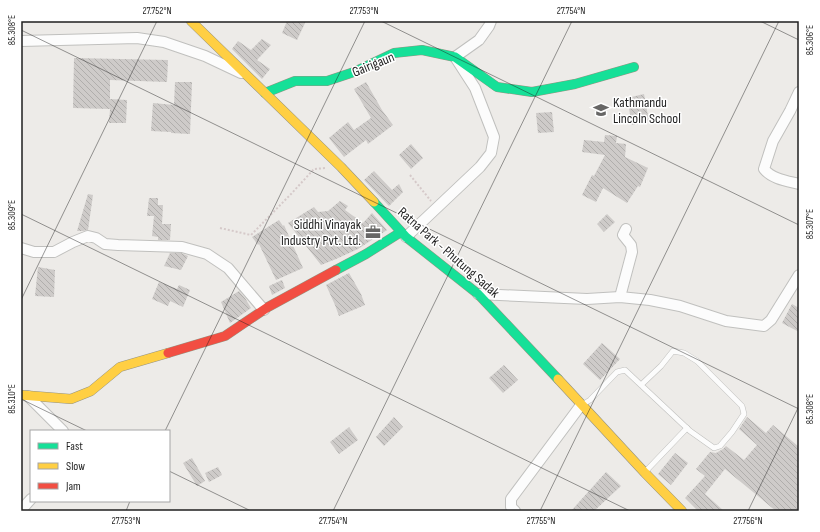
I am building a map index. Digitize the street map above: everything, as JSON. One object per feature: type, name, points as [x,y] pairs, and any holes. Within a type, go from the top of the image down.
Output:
[{"type":"street","name":"Ratna Park - Phutung Sadak","points":[[191,21],[341,167],[403,234],[478,294],[682,511]]},
{"type":"street","points":[[455,57],[479,40],[491,21]]},
{"type":"street","points":[[21,41],[138,38],[164,42],[205,56],[248,76]]},
{"type":"street","name":"Gairigaun","points":[[265,93],[295,81],[327,81],[354,72],[394,53],[422,50],[455,57]]},
{"type":"street","points":[[455,57],[497,86],[532,92],[575,84],[634,67]]},
{"type":"street","points":[[25,396],[70,399],[91,391],[120,367],[225,336],[264,310],[403,234],[436,208],[480,167],[491,153],[494,137],[475,88],[455,57]]},
{"type":"street","points":[[799,92],[790,112],[773,142],[764,169],[768,173],[779,178],[799,184]]},
{"type":"street","points":[[620,297],[632,252],[631,246],[624,235],[626,229]]},
{"type":"street","points":[[21,248],[34,252],[54,252],[88,236],[96,238],[105,244],[182,247],[207,254],[228,268],[264,310]]},
{"type":"street","points":[[478,294],[587,299],[620,297],[650,300],[680,306],[726,321],[764,326],[771,320],[799,275]]},
{"type":"street","points":[[25,396],[62,430]]},
{"type":"street","points":[[515,511],[511,507],[511,498],[581,405]]},
{"type":"street","points":[[21,510],[30,500]]},
{"type":"lane","points":[[581,405],[590,400],[617,372],[625,370],[641,385],[687,428],[714,448],[720,446],[744,414],[742,406],[697,361],[684,353],[673,351],[661,366],[641,385]]},
{"type":"lane","points":[[645,473],[687,428]]},
{"type":"path","points":[[220,228],[252,234],[314,169],[341,167]]},
{"type":"path","points":[[410,175],[436,208]]},
{"type":"building","points":[[287,21],[306,21],[297,40],[282,33]]},
{"type":"building","points":[[262,39],[271,45],[257,60],[270,69],[262,79],[232,49],[238,41],[251,50]]},
{"type":"building","points":[[74,58],[168,60],[167,82],[110,80],[110,99],[127,100],[126,123],[109,123],[110,109],[73,108]]},
{"type":"building","points":[[175,82],[192,82],[190,134],[151,131],[153,103],[174,105]]},
{"type":"building","points":[[366,82],[382,110],[393,125],[368,144],[366,140],[344,157],[329,138],[348,122],[354,130],[371,118],[354,89]]},
{"type":"building","points":[[644,94],[649,121],[632,125],[627,98]]},
{"type":"building","points":[[552,112],[554,132],[538,133],[536,113]]},
{"type":"building","points":[[605,135],[617,136],[616,143],[626,144],[625,157],[648,168],[640,187],[638,186],[627,203],[603,188],[596,202],[582,195],[592,175],[594,176],[605,155],[582,152],[584,140],[604,142]]},
{"type":"building","points":[[411,144],[423,158],[411,169],[399,155]]},
{"type":"building","points":[[374,171],[392,190],[399,184],[403,192],[389,206],[364,180]]},
{"type":"building","points":[[88,194],[93,195],[88,230],[77,231]]},
{"type":"building","points":[[149,198],[158,198],[158,205],[163,205],[162,224],[171,224],[170,240],[158,240],[158,237],[152,236],[154,216],[147,216]]},
{"type":"building","points":[[340,201],[348,206],[345,210],[363,223],[372,213],[387,230],[358,249],[321,265],[288,223],[314,207],[318,212],[328,211]]},
{"type":"building","points":[[607,214],[615,222],[604,232],[597,224]]},
{"type":"building","points":[[279,220],[283,226],[284,225],[303,268],[276,280],[259,244],[258,245],[252,237]]},
{"type":"building","points":[[170,253],[181,253],[188,256],[181,270],[164,266]]},
{"type":"building","points":[[38,267],[55,270],[54,297],[35,296]]},
{"type":"building","points":[[349,273],[361,294],[365,305],[339,316],[326,285]]},
{"type":"building","points":[[282,280],[285,288],[272,295],[269,286]]},
{"type":"building","points":[[159,282],[177,289],[179,285],[190,290],[183,307],[170,301],[168,306],[152,299]]},
{"type":"building","points":[[239,291],[251,308],[230,323],[221,302]]},
{"type":"building","points":[[792,304],[799,308],[799,332],[782,323]]},
{"type":"building","points":[[602,343],[620,359],[600,380],[583,364]]},
{"type":"building","points":[[504,365],[518,380],[503,393],[489,378]]},
{"type":"building","points":[[394,417],[403,427],[384,446],[376,437]]},
{"type":"building","points":[[747,417],[766,433],[773,425],[799,447],[799,511],[776,511],[725,469],[705,494],[724,511],[698,511],[685,498],[705,476],[696,469],[710,452],[716,453],[726,446],[744,460],[757,445],[739,429]]},
{"type":"building","points":[[349,427],[358,440],[339,454],[330,442]]},
{"type":"building","points":[[675,453],[688,463],[671,485],[658,474]]},
{"type":"building","points":[[192,458],[205,481],[197,486],[183,463]]},
{"type":"building","points":[[218,467],[222,475],[209,482],[205,473]]},
{"type":"building","points":[[606,472],[621,486],[594,511],[571,511]]},
{"type":"traffic: fast","points":[[265,93],[295,81],[327,81],[354,72],[394,53],[422,50],[455,57],[497,87],[532,92],[575,84],[634,67]]},
{"type":"traffic: fast","points":[[374,202],[406,237],[478,294],[558,379]]},
{"type":"traffic: fast","points":[[336,270],[366,254],[401,232]]},
{"type":"traffic: slow","points":[[191,21],[341,167],[374,202]]},
{"type":"traffic: slow","points":[[21,395],[71,399],[91,391],[120,367],[168,353]]},
{"type":"traffic: slow","points":[[558,379],[682,511]]},
{"type":"traffic: jam","points":[[168,353],[225,336],[268,307],[336,270]]},
{"type":"place","name":"Kathmandu Lincoln School","points":[[601,110]]},
{"type":"place","name":"Siddhi Vinayak Industry Pvt. Ltd.","points":[[373,232]]}]
